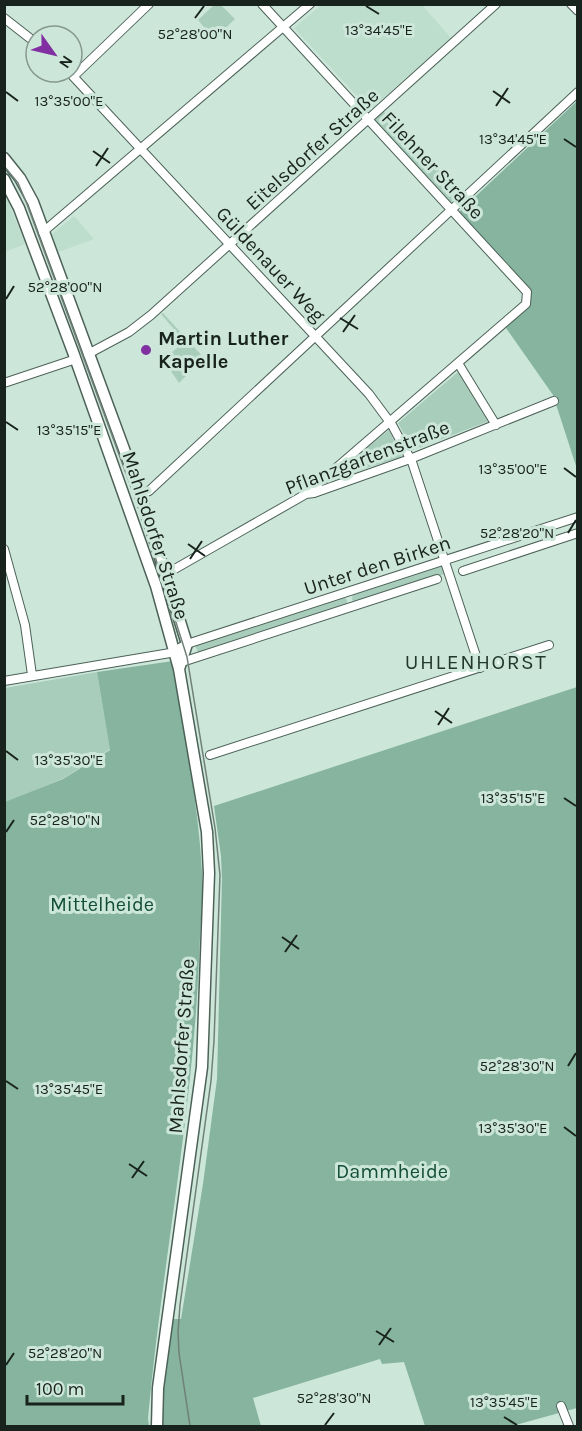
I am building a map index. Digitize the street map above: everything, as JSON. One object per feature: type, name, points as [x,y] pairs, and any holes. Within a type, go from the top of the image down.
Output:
[{"type":"main road","name":"Mahlsdorfer Straße","points":[[4,158],[27,189],[141,495],[187,644],[179,665]]},
{"type":"main road","name":"Mahlsdorfer Straße","points":[[4,179],[15,197],[31,237],[142,544],[179,665],[207,832],[210,873],[199,1098],[158,1388],[156,1426]]},
{"type":"main road","points":[[31,237],[43,232]]},
{"type":"main road","points":[[76,359],[88,354]]},
{"type":"street","points":[[84,63],[149,4]]},
{"type":"street","name":"Filehner Straße","points":[[262,4],[527,292],[526,304],[459,363]]},
{"type":"street","points":[[43,232],[309,4]]},
{"type":"street","name":"Eitelsdorfer Straße","points":[[88,354],[107,345],[144,321],[496,4]]},
{"type":"street","points":[[571,4],[578,11]]},
{"type":"street","points":[[4,18],[24,34]]},
{"type":"street","name":"Güldenauer Weg","points":[[81,84],[369,394],[390,422],[410,459],[480,668]]},
{"type":"street","points":[[141,495],[149,491],[578,92]]},
{"type":"street","points":[[4,383],[76,359]]},
{"type":"street","points":[[306,494],[459,363],[496,425]]},
{"type":"street","name":"Pflanzgartenstraße","points":[[166,574],[306,494],[410,459],[554,401]]},
{"type":"street","name":"Unter den Birken","points":[[4,681],[170,653],[187,644],[578,517]]},
{"type":"street","name":"Unter den Birken","points":[[463,571],[578,533]]},
{"type":"street","points":[[5,554],[25,625],[32,675]]},
{"type":"street","name":"Unter den Birken","points":[[179,665],[437,579]]},
{"type":"street","points":[[210,755],[549,645]]},
{"type":"street","points":[[561,1406],[568,1426]]},
{"type":"shaded area","points":[[214,5],[221,5],[235,19],[214,39],[198,20]]},
{"type":"shaded area","points":[[321,5],[422,5],[451,38],[370,110],[294,28]]},
{"type":"shaded area","points":[[383,111],[460,193],[450,203],[375,122],[376,117]]},
{"type":"shaded area","points":[[4,191],[25,244],[5,252],[4,252]]},
{"type":"shaded area","points":[[74,216],[94,239],[58,252],[52,234]]},
{"type":"shaded area","points":[[163,313],[204,358],[179,383],[163,359],[185,342],[161,314]]},
{"type":"shaded area","points":[[459,371],[489,421],[413,450],[398,423]]},
{"type":"shaded area","points":[[389,430],[402,457],[369,467],[330,483],[328,479]]},
{"type":"shaded area","points":[[442,565],[445,574],[355,602],[352,600],[353,593]]},
{"type":"shaded area","points":[[343,596],[347,600],[347,605],[198,653],[195,644]]},
{"type":"shaded area","points":[[97,672],[110,749],[64,778],[5,803],[5,688]]},
{"type":"green space","points":[[577,101],[577,469],[553,395],[506,328],[530,305],[530,290],[459,212]]},
{"type":"green space","name":"Mittelheide","points":[[173,661],[197,819],[202,872],[202,905],[196,1016],[184,1131],[154,1360],[149,1426],[5,1426],[5,802],[63,779],[110,750],[97,672]]},
{"type":"green space","name":"Dammheide","points":[[577,687],[577,1408],[512,1426],[425,1426],[404,1362],[382,1364],[380,1359],[253,1398],[261,1426],[160,1426],[159,1400],[173,1319],[181,1319],[217,1079],[222,879],[214,806]]},
{"type":"tram line","points":[[4,166],[18,183],[27,204],[145,525],[187,657],[215,828],[220,875],[214,1041],[211,1081],[178,1332],[190,1426]]},
{"type":"place","name":"Martin Luther Kapelle","points":[[146,350]]},
{"type":"district","name":"UHLENHORST","points":[[476,662]]}]
